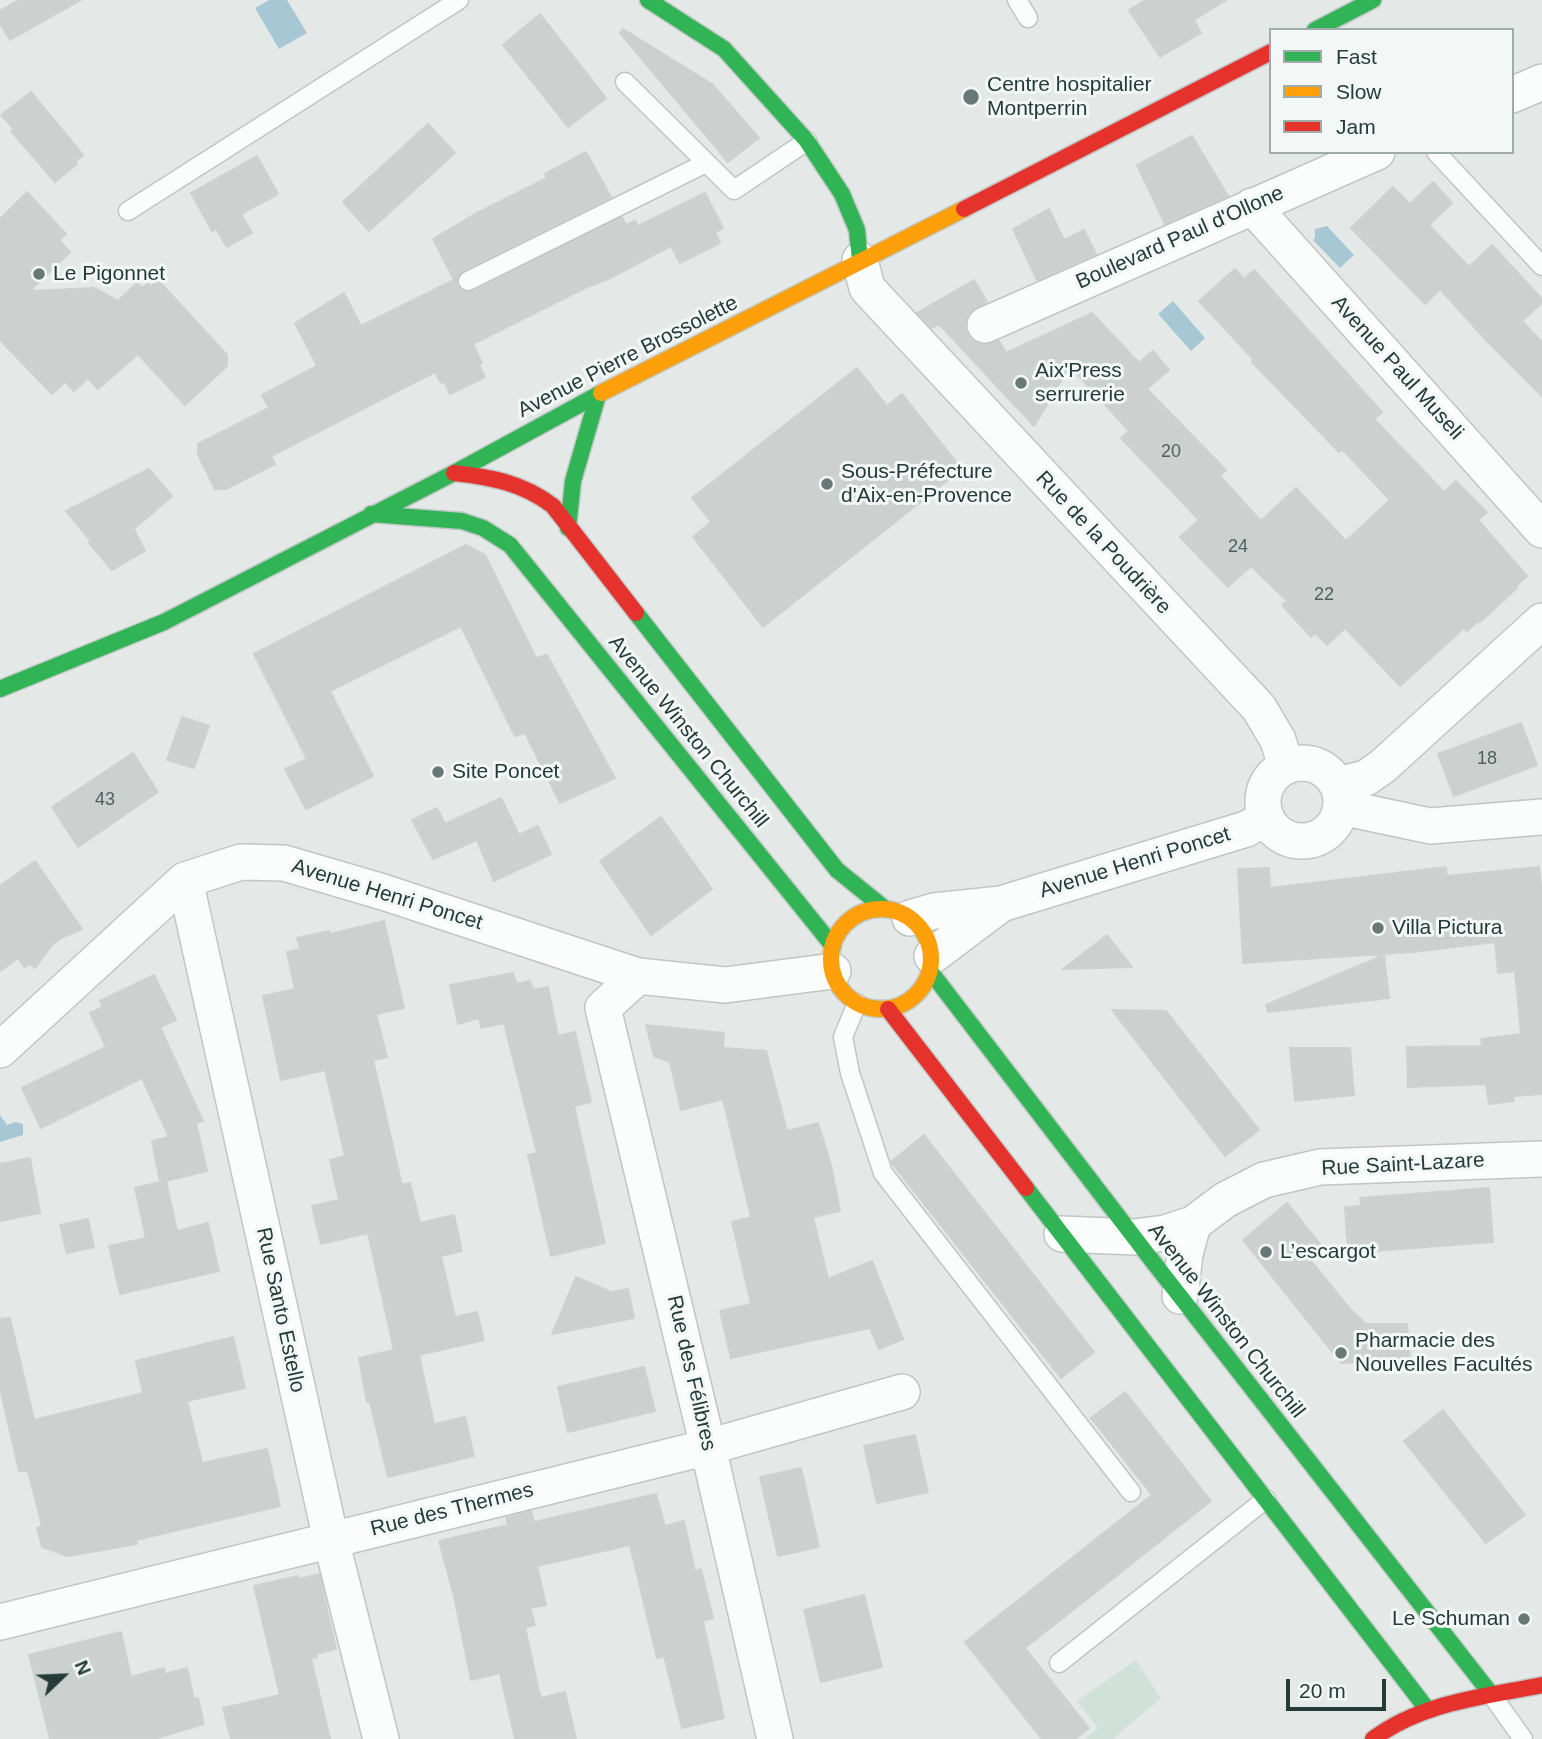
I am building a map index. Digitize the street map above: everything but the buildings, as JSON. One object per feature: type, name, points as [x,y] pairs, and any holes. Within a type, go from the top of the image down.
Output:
[{"type":"street","points":[[648,0],[724,49],[807,141],[842,194],[857,230],[860,261]]},
{"type":"street","points":[[1319,28],[1373,0]]},
{"type":"street","name":"Avenue Pierre Brossolette","points":[[0,689],[164,622],[454,473],[598,395],[1269,53]]},
{"type":"street","points":[[1514,93],[1542,82]]},
{"type":"street","name":"Boulevard Paul d'Ollone","points":[[985,326],[1252,205],[1372,154]]},
{"type":"street","name":"Avenue Paul Museli","points":[[1252,205],[1542,530]]},
{"type":"street","name":"Rue de la Poudrière","points":[[860,261],[867,288],[1259,708],[1278,740],[1286,766]]},
{"type":"street","points":[[569,528],[573,481],[598,395]]},
{"type":"street","points":[[504,503],[513,470],[537,428]]},
{"type":"street","name":"Avenue Winston Churchill","points":[[454,473],[513,470],[553,506],[837,870],[897,913]]},
{"type":"street","name":"Avenue Winston Churchill","points":[[371,514],[462,521],[483,528],[510,545],[833,959]]},
{"type":"street","name":"Avenue Winston Churchill","points":[[506,526],[510,545]]},
{"type":"street","points":[[1339,796],[1383,766],[1542,621]]},
{"type":"street","points":[[1304,763],[1322,768],[1331,775],[1339,796],[1338,818],[1321,836],[1309,840],[1296,840],[1274,829],[1264,807],[1268,782],[1286,766],[1304,763]]},
{"type":"street","points":[[1339,796],[1430,827],[1542,817]]},
{"type":"street","name":"Avenue Henri Poncet","points":[[897,913],[1001,904],[1246,830],[1267,818]]},
{"type":"street","name":"Avenue Henri Poncet","points":[[0,1050],[185,880],[241,862],[284,863],[383,892],[638,976],[724,985],[833,959]]},
{"type":"street","name":"Rue Santo Estello","points":[[185,880],[331,1540],[381,1739]]},
{"type":"street","name":"Avenue Henri Poncet","points":[[931,963],[1001,904]]},
{"type":"street","points":[[870,910],[897,913],[925,934],[931,963],[920,990],[903,1004],[888,1009],[857,1003],[838,983],[833,959],[841,930],[853,917],[870,910]]},
{"type":"street","name":"Rue des Félibres","points":[[563,951],[603,1008],[775,1739]]},
{"type":"street","name":"Avenue Winston Churchill","points":[[931,963],[1134,1237],[1491,1694]]},
{"type":"street","points":[[603,1008],[638,976]]},
{"type":"street","points":[[888,1009],[1427,1709]]},
{"type":"street","name":"Rue Saint-Lazare","points":[[1062,1234],[1134,1237],[1165,1233],[1194,1224],[1225,1200],[1264,1180],[1320,1167],[1542,1159]]},
{"type":"street","points":[[1180,1296],[1185,1254],[1194,1224]]},
{"type":"street","name":"Rue des Thermes","points":[[0,1622],[708,1447],[902,1392]]},
{"type":"street","points":[[1373,1739],[1389,1727],[1427,1709],[1542,1685]]},
{"type":"lane","points":[[128,211],[459,0]]},
{"type":"lane","points":[[1017,0],[1028,18]]},
{"type":"lane","points":[[625,82],[734,190],[807,141]]},
{"type":"lane","points":[[1438,154],[1542,266]]},
{"type":"lane","points":[[468,281],[706,163]]},
{"type":"lane","points":[[857,1003],[843,1037],[849,1073],[883,1173],[1131,1492]]},
{"type":"lane","points":[[1059,1663],[1266,1499]]},
{"type":"lane","points":[[1491,1694],[1522,1739]]},
{"type":"green space","points":[[1136,1660],[1161,1698],[1113,1739],[1088,1739],[1086,1737],[1098,1728],[1077,1701]]},
{"type":"water","points":[[269,0],[287,0],[307,33],[279,49],[255,8]]},
{"type":"water","points":[[1327,226],[1354,255],[1340,268],[1313,240],[1315,229]]},
{"type":"water","points":[[1173,301],[1205,338],[1191,351],[1158,314]]},
{"type":"water","points":[[0,1115],[7,1125],[16,1122],[23,1124],[23,1135],[0,1142]]},
{"type":"traffic: fast","points":[[648,0],[724,49],[807,141],[842,194],[857,230],[860,260]]},
{"type":"traffic: fast","points":[[1319,28],[1373,0]]},
{"type":"traffic: fast","points":[[0,689],[164,622],[454,473],[601,393]]},
{"type":"traffic: fast","points":[[568,528],[573,481],[598,395]]},
{"type":"traffic: fast","points":[[371,514],[462,521],[483,528],[510,545],[833,946]]},
{"type":"traffic: fast","points":[[636,613],[837,870],[884,908]]},
{"type":"traffic: fast","points":[[930,971],[1491,1694]]},
{"type":"traffic: fast","points":[[1026,1188],[1427,1709]]},
{"type":"traffic: slow","points":[[601,393],[964,209]]},
{"type":"traffic: slow","points":[[881,909],[900,913],[916,924],[927,940],[931,959],[927,978],[916,994],[900,1005],[881,1009],[862,1005],[846,994],[835,978],[831,959],[835,940],[846,924],[862,913],[881,909]]},
{"type":"traffic: jam","points":[[964,209],[1269,53]]},
{"type":"traffic: jam","points":[[454,473],[506,482],[542,498],[553,506],[636,613]]},
{"type":"traffic: jam","points":[[888,1009],[1026,1188]]},
{"type":"traffic: jam","points":[[1373,1739],[1392,1727],[1433,1709],[1542,1685]]},
{"type":"place","name":"Centre hospitalier Montperrin","points":[[971,97]]},
{"type":"place","name":"Le Pigonnet","points":[[39,274]]},
{"type":"place","name":"Aix'Press serrurerie","points":[[1021,383]]},
{"type":"place","name":"Sous-Préfecture d'Aix-en-Provence","points":[[827,484]]},
{"type":"place","name":"Site Poncet","points":[[438,772]]},
{"type":"place","name":"Villa Pictura","points":[[1378,928]]},
{"type":"place","name":"L’escargot","points":[[1266,1252]]},
{"type":"place","name":"Pharmacie des Nouvelles Facultés","points":[[1341,1353]]},
{"type":"place","name":"Le Schuman","points":[[1524,1619]]}]
